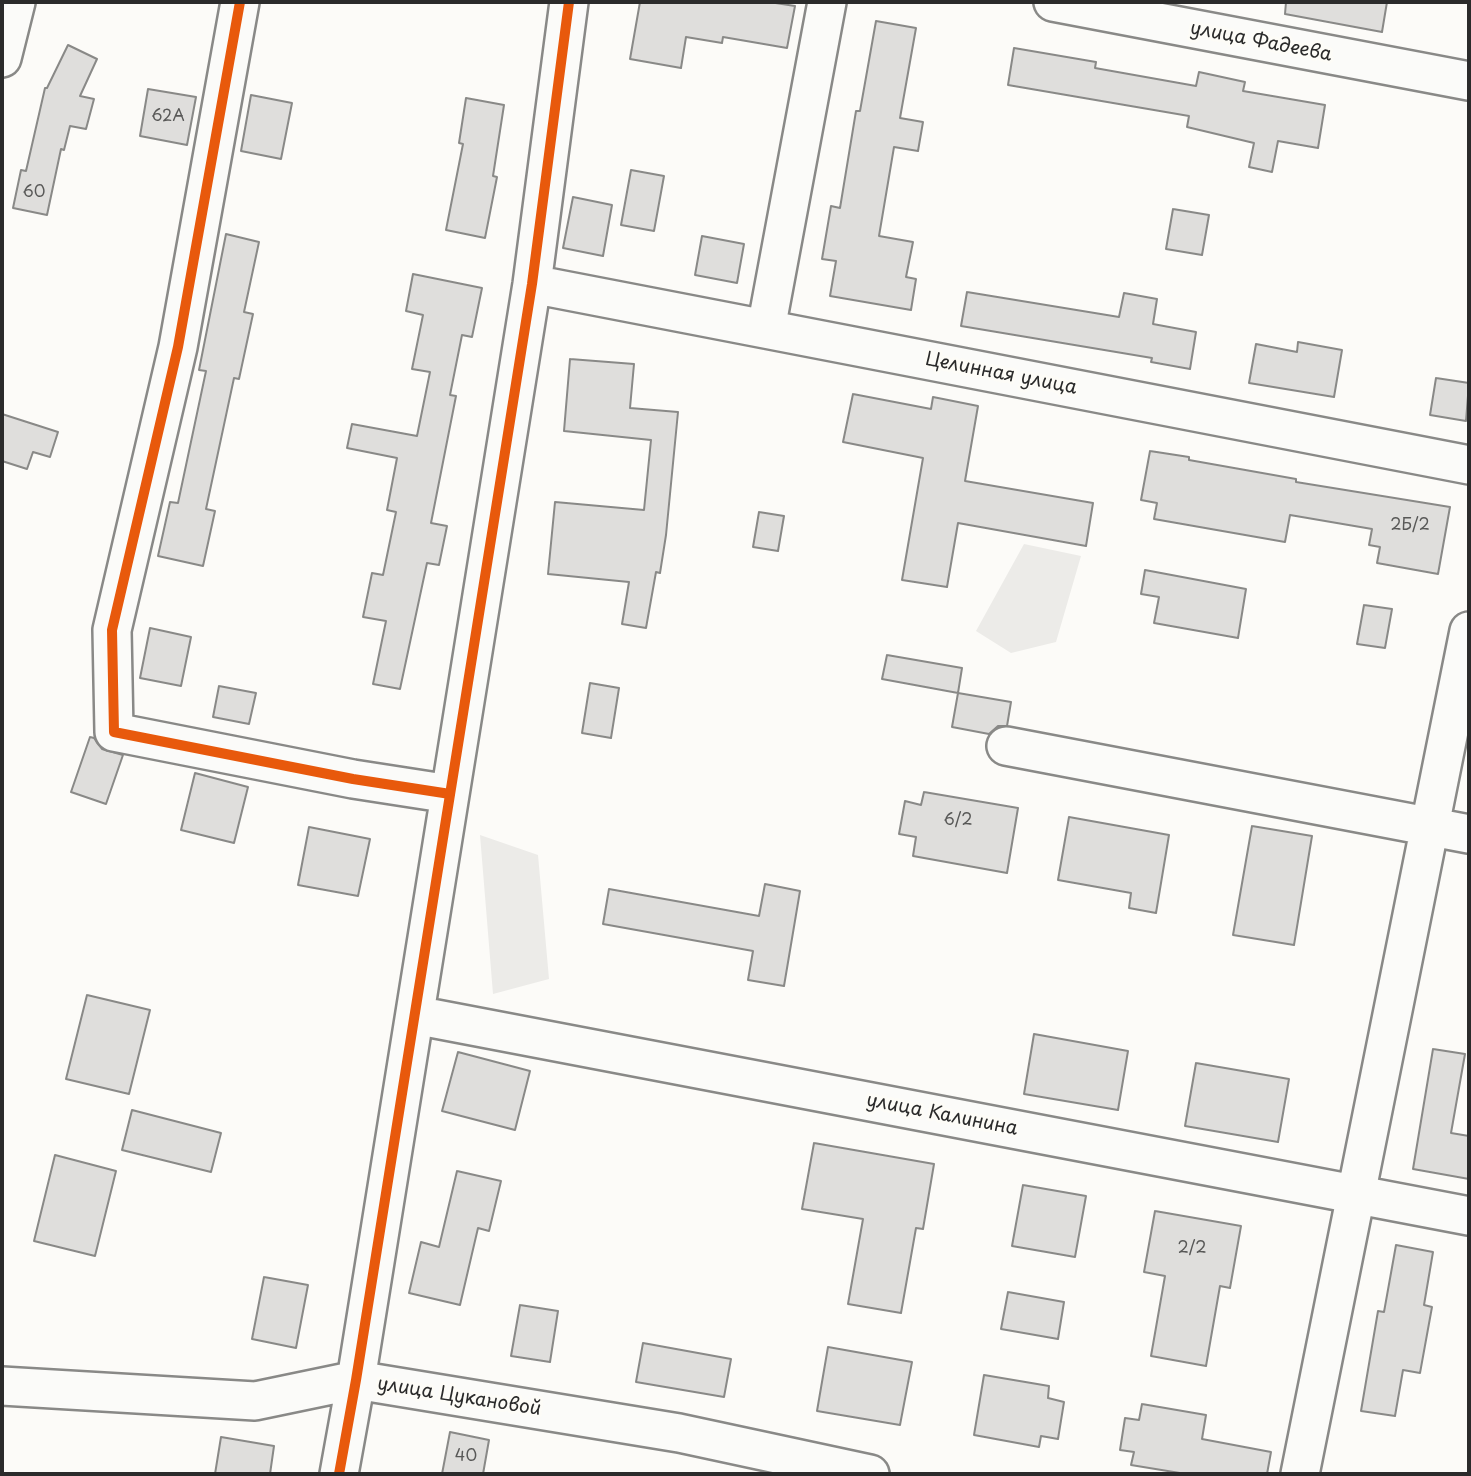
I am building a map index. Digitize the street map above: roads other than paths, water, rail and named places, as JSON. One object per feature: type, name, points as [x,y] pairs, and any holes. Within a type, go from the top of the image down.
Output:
[{"type":"street","points":[[2,58],[16,2]]},
{"type":"street","points":[[240,2],[178,347],[112,630],[114,732],[353,779],[450,794]]},
{"type":"street","points":[[339,1474],[532,284],[569,2]]},
{"type":"street","points":[[766,329],[827,2]]},
{"type":"street","name":"улица Фадеева","points":[[1053,2],[1469,81]]},
{"type":"street","name":"Целинная улица","points":[[532,284],[1469,465]]},
{"type":"street","points":[[1300,1474],[1469,631]]},
{"type":"street","points":[[1006,746],[1469,834]]},
{"type":"street","name":"улица Калинина","points":[[415,1015],[1469,1216]]},
{"type":"street","name":"улица Цукановой","points":[[2,1386],[254,1401],[356,1380],[679,1433],[870,1474]]}]
